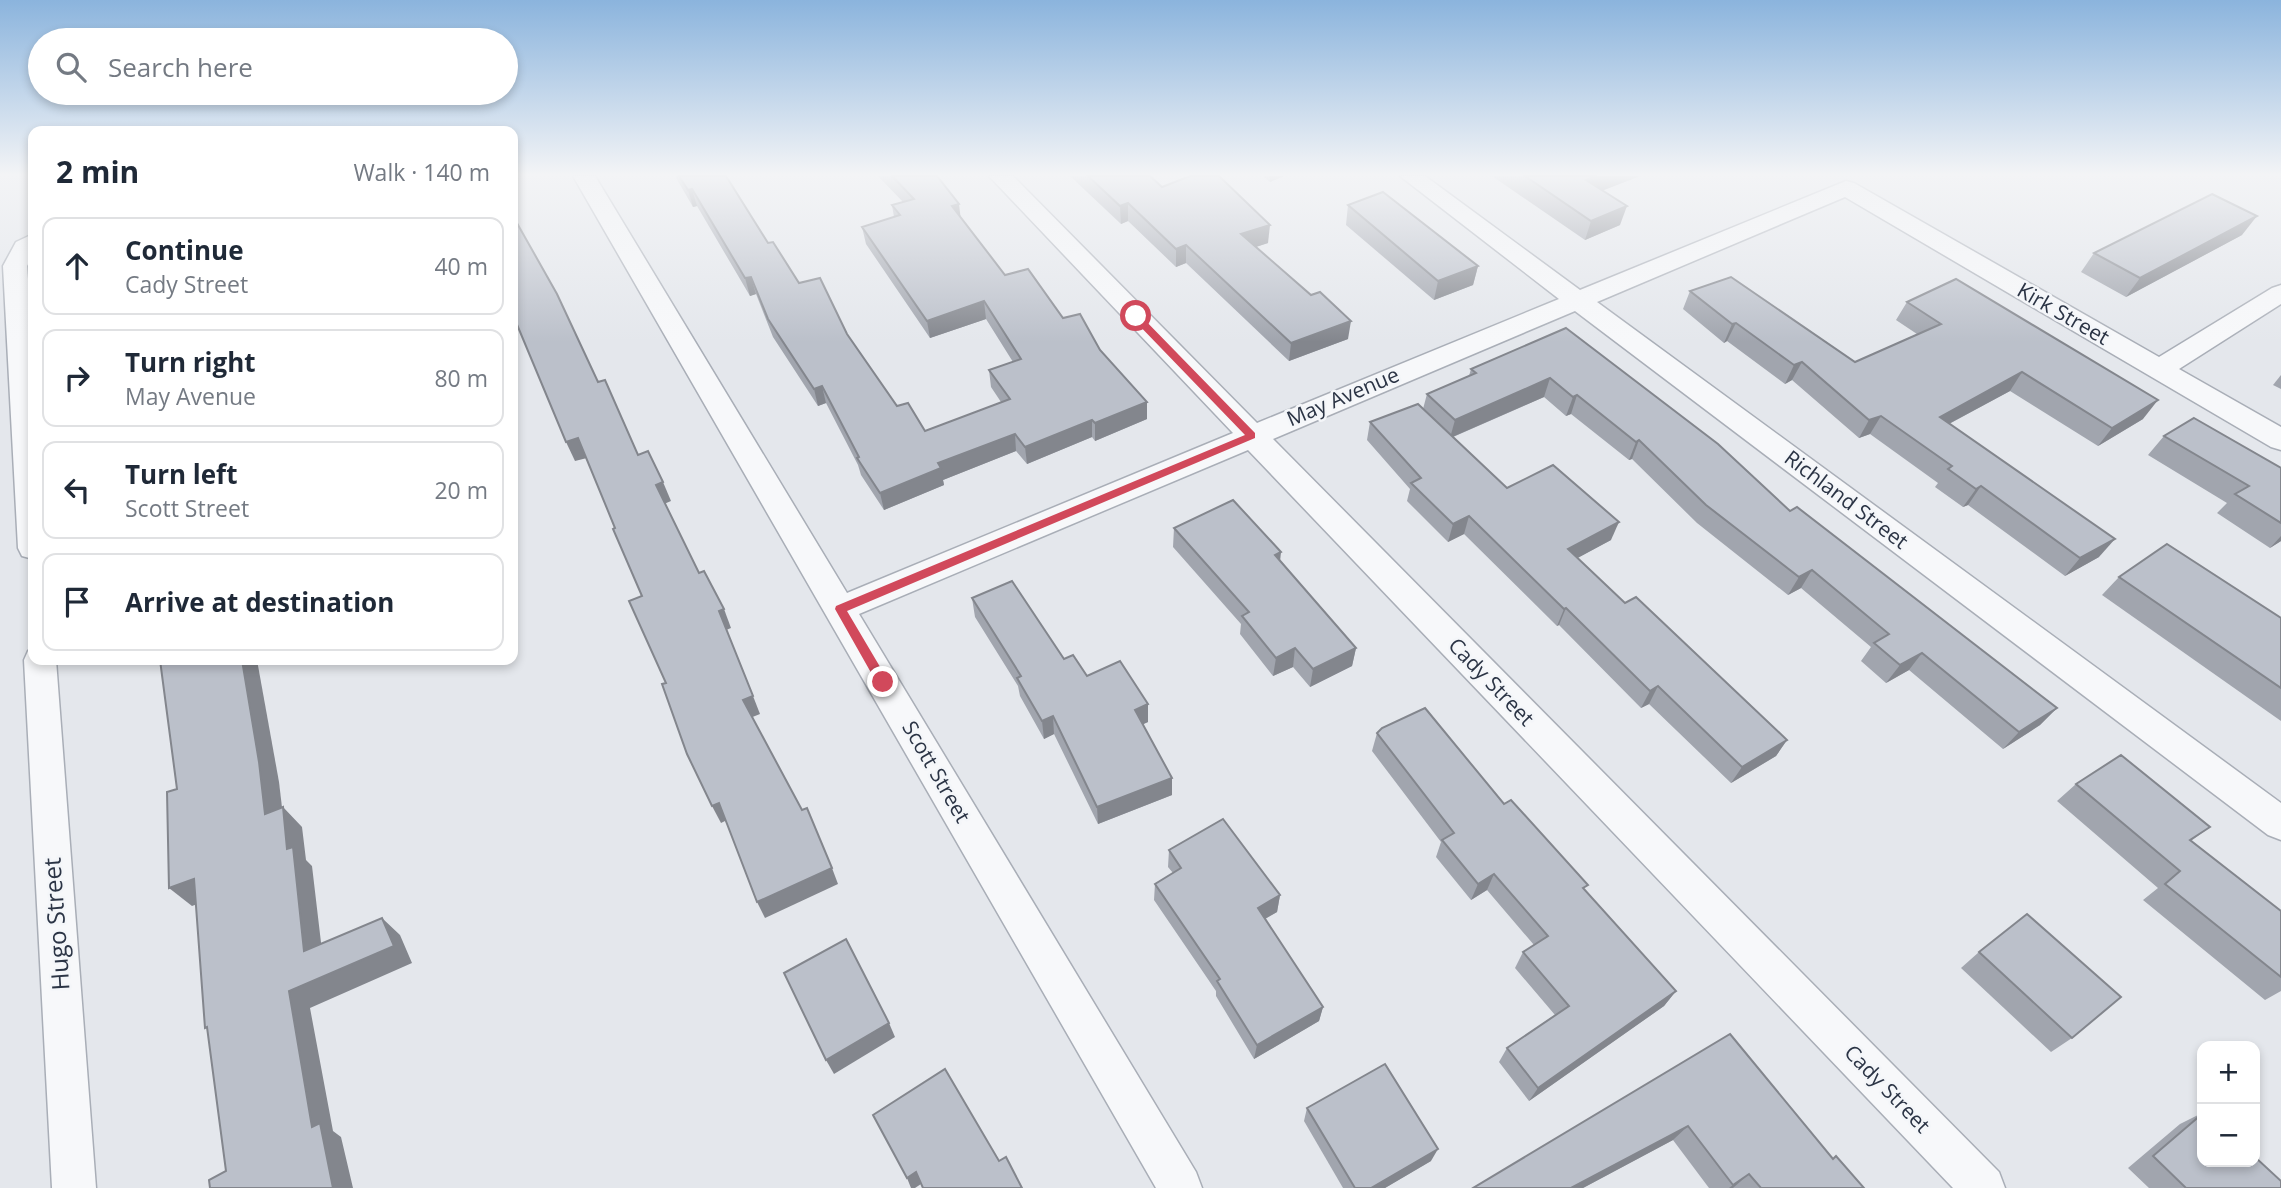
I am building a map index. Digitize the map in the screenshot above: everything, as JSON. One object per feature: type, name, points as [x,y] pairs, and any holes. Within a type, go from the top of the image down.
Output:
[{"type":"street","name":"Scott Street","points":[[616,231],[1180,1188]]},
{"type":"street","name":"Cady Street","points":[[1054,231],[1983,1188]]},
{"type":"street","name":"Richland Street","points":[[1485,231],[2281,824]]},
{"type":"street","name":"May Avenue","points":[[840,609],[1740,231]]},
{"type":"street","name":"Kirk Street","points":[[1921,231],[2281,440]]},
{"type":"street","points":[[28,245],[15,266],[28,470]]},
{"type":"street","points":[[2159,369],[2281,293]]},
{"type":"street","name":"Hugo Street","points":[[40,665],[74,1188]]},
{"type":"building","points":[[518,231],[522,231],[557,294],[598,382],[605,380],[638,455],[648,451],[663,482],[656,485],[699,573],[704,571],[724,609],[719,611],[753,696],[743,700],[802,810],[807,808],[832,868],[757,902],[719,803],[712,806],[687,754],[662,684],[666,683],[629,601],[642,596],[578,438],[566,442],[518,327]]},
{"type":"building","points":[[717,231],[761,231],[768,243],[773,242],[799,283],[820,278],[847,334],[897,406],[908,403],[925,431],[1010,399],[989,370],[1021,359],[984,301],[927,321],[865,231],[972,231],[1005,275],[1028,269],[1063,318],[1080,314],[1100,350],[1147,402],[1095,423],[1092,420],[1025,447],[1015,434],[938,463],[941,468],[880,493],[857,458],[859,457],[822,386],[814,389],[768,319],[751,277],[745,278]]},
{"type":"building","points":[[1158,231],[1249,231],[1241,234],[1311,295],[1320,292],[1351,321],[1291,343],[1186,245],[1176,249]]},
{"type":"building","points":[[1379,231],[1434,231],[1478,266],[1438,281]]},
{"type":"building","points":[[2137,231],[2228,231],[2140,278],[2094,253]]},
{"type":"building","points":[[1731,277],[1855,362],[1941,324],[1907,302],[1956,279],[2158,400],[2112,428],[2022,372],[1940,417],[2115,539],[2080,558],[1981,486],[1976,489],[1948,469],[1952,466],[1881,416],[1869,420],[1802,362],[1794,365],[1736,323],[1732,324],[1690,291]]},
{"type":"building","points":[[1566,328],[1718,444],[1790,511],[1797,507],[2057,708],[2019,732],[1922,653],[1900,665],[1874,643],[1889,634],[1812,570],[1799,577],[1706,505],[1639,440],[1636,442],[1577,395],[1573,397],[1550,378],[1455,420],[1427,394],[1476,373],[1471,369]]},
{"type":"building","points":[[1418,404],[1507,488],[1553,465],[1619,522],[1568,549],[1625,603],[1636,597],[1787,740],[1742,767],[1658,686],[1650,691],[1469,516],[1453,524],[1411,483],[1421,478],[1370,422]]},
{"type":"building","points":[[2194,418],[2281,468],[2281,523],[2235,494],[2249,486],[2164,436]]},
{"type":"building","points":[[1233,500],[1281,552],[1275,555],[1356,648],[1313,669],[1295,648],[1276,658],[1242,616],[1249,612],[1174,528]]},
{"type":"building","points":[[2167,544],[2281,618],[2281,688],[2119,577]]},
{"type":"building","points":[[1012,581],[1064,659],[1073,655],[1087,676],[1120,661],[1148,704],[1135,710],[1172,778],[1097,807],[1053,716],[1042,721],[1017,678],[1021,676],[972,598]]},
{"type":"building","points":[[161,665],[243,665],[265,814],[283,807],[287,849],[293,847],[304,951],[382,918],[394,946],[289,991],[312,1127],[320,1123],[333,1188],[210,1188],[209,1180],[226,1171],[207,1027],[205,1028],[194,879],[169,888],[167,792],[177,789]]},
{"type":"building","points":[[1425,708],[1504,804],[1511,800],[1588,885],[1583,888],[1676,991],[1538,1088],[1507,1048],[1569,1006],[1523,952],[1548,936],[1494,874],[1478,884],[1442,840],[1454,833],[1377,733],[1382,728]]},
{"type":"building","points":[[2121,755],[2210,827],[2190,840],[2281,911],[2281,977],[2165,884],[2180,871],[2076,784]]},
{"type":"building","points":[[1223,819],[1280,895],[1258,908],[1323,1007],[1257,1045],[1217,981],[1220,979],[1155,884],[1181,868],[1169,850]]},
{"type":"building","points":[[2027,914],[2121,997],[2072,1038],[1979,952]]},
{"type":"building","points":[[846,939],[889,1023],[826,1060],[784,973]]},
{"type":"building","points":[[1730,1034],[1833,1159],[1836,1156],[1864,1188],[1761,1188],[1749,1174],[1733,1185],[1688,1126],[1571,1188],[1473,1188]]},
{"type":"building","points":[[1385,1064],[1438,1149],[1371,1188],[1355,1188],[1307,1108]]},
{"type":"building","points":[[945,1069],[999,1161],[1006,1157],[1022,1188],[923,1188],[916,1172],[907,1178],[873,1115]]},
{"type":"building","points":[[2197,1118],[2197,1167],[2260,1167],[2260,1162],[2281,1181],[2281,1188],[2186,1188],[2153,1156]]},
{"type":"route","points":[[883,682],[840,609],[1252,436],[1136,316]]}]
